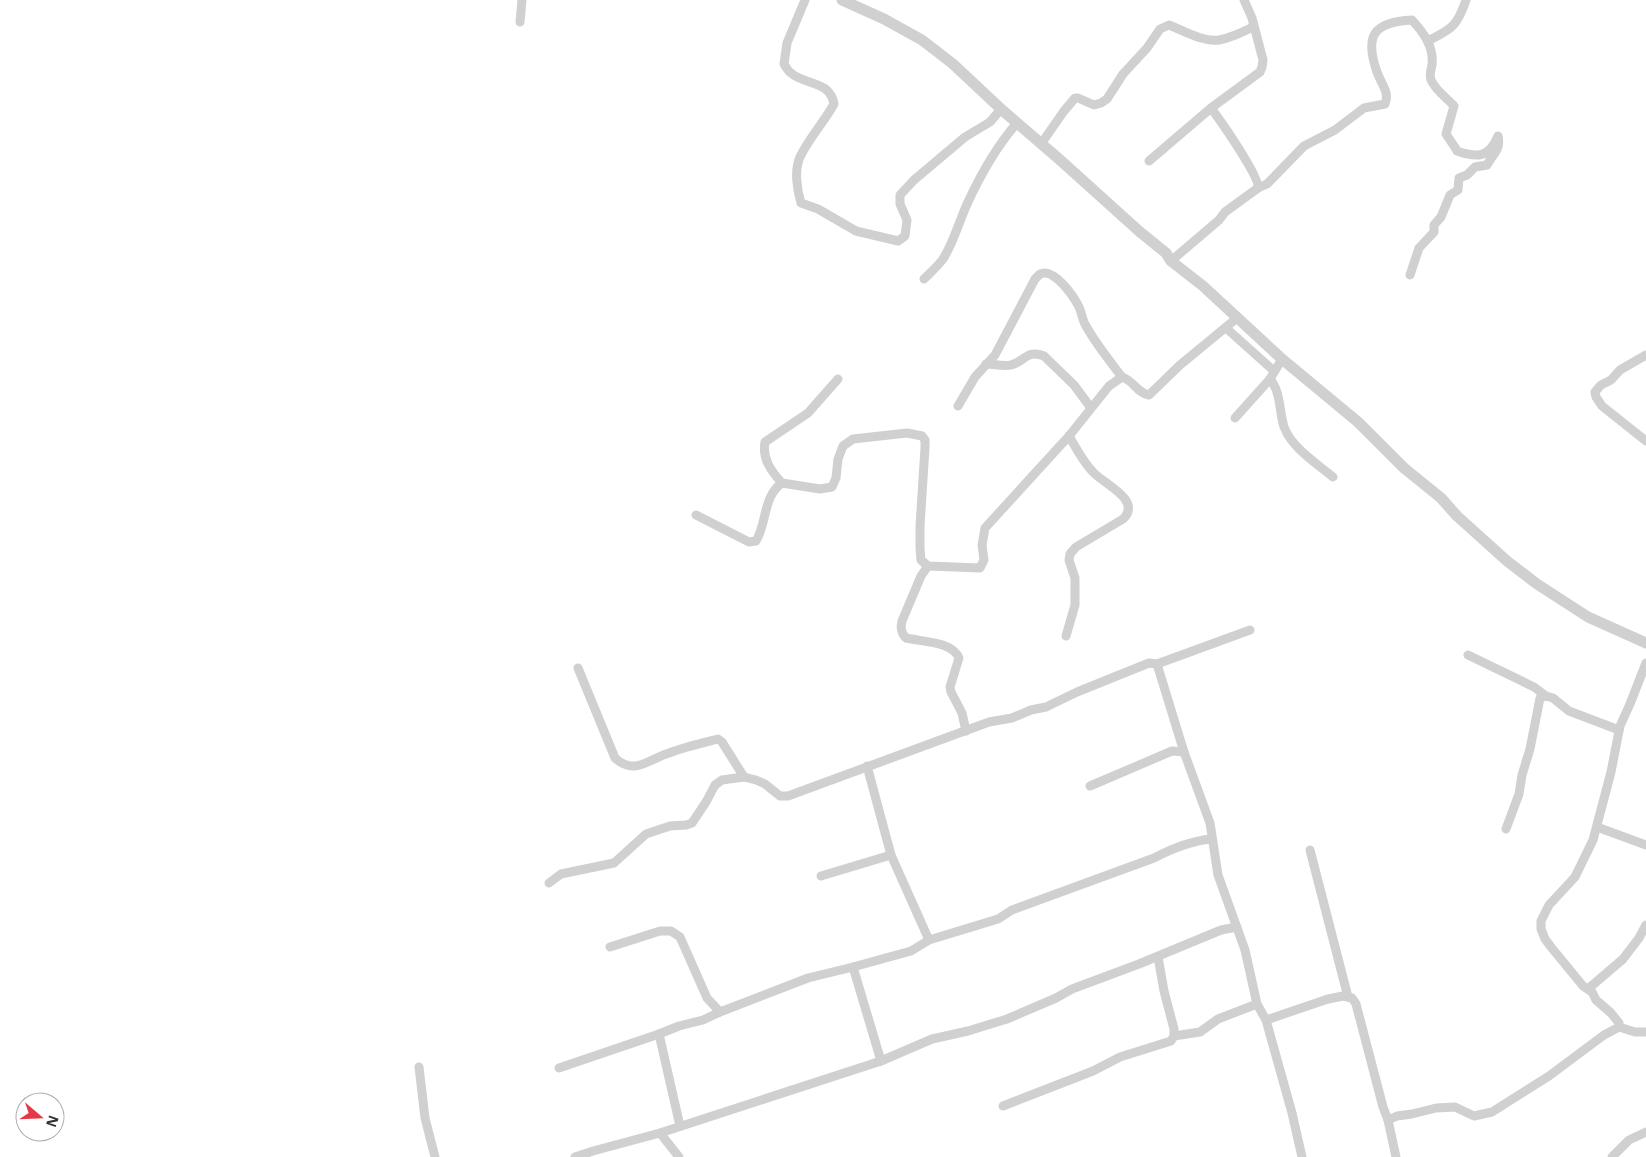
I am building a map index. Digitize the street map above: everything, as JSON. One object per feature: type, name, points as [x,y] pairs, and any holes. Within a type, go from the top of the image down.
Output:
[{"type":"street","points":[[520,22],[522,0]]},
{"type":"street","points":[[805,0],[787,43],[784,64],[792,74],[821,86],[832,96],[834,104],[799,158],[797,173],[798,192],[801,203],[818,209],[856,231],[898,241],[905,236],[907,220],[900,204],[900,195],[914,180],[965,137],[990,122],[1001,109]]},
{"type":"street","points":[[842,0],[884,19],[922,40],[953,64],[1001,109],[1166,253],[1171,261],[1203,286],[1282,359],[1348,413],[1404,468],[1441,498],[1456,516],[1508,561],[1537,584],[1588,617],[1646,643]]},
{"type":"street","points":[[1149,161],[1211,108],[1260,72],[1263,60],[1252,18],[1244,0]]},
{"type":"street","points":[[1428,41],[1452,28],[1462,13],[1466,0]]},
{"type":"street","points":[[1171,261],[1219,220],[1225,212],[1258,188],[1267,184],[1304,146],[1335,130],[1364,108],[1385,104],[1388,98],[1377,73],[1371,50],[1373,37],[1378,29],[1387,23],[1412,20],[1423,32],[1431,47],[1432,65],[1430,71],[1432,81],[1454,106],[1446,134],[1457,151],[1476,156],[1487,152],[1498,136],[1499,144],[1496,154],[1486,165],[1475,167],[1467,175],[1459,178],[1458,190],[1450,195],[1442,217],[1434,225],[1434,232],[1419,248],[1410,275]]},
{"type":"street","points":[[1041,144],[1075,98],[1094,106],[1107,99],[1123,74],[1147,48],[1160,29],[1169,25],[1208,39],[1219,40],[1253,27]]},
{"type":"street","points":[[1211,108],[1254,172],[1259,183],[1258,188]]},
{"type":"street","points":[[924,279],[942,260],[988,163],[1017,123]]},
{"type":"street","points":[[958,406],[975,377],[995,354],[1035,279],[1040,274],[1046,272],[1054,276],[1066,287],[1080,309],[1084,323],[1122,377],[1126,378],[1141,392],[1148,394],[1237,318]]},
{"type":"street","points":[[1226,328],[1272,375],[1284,427],[1293,442],[1333,477]]},
{"type":"street","points":[[986,364],[1010,365],[1030,354],[1044,356],[1074,385],[1091,408]]},
{"type":"street","points":[[1646,355],[1620,370],[1611,380],[1601,385],[1595,392],[1602,406],[1646,441]]},
{"type":"street","points":[[1236,418],[1272,375],[1282,359]]},
{"type":"street","points":[[696,515],[749,542],[756,541],[760,534],[770,497],[775,488],[782,483],[820,489],[832,488],[836,478],[838,459],[844,446],[853,439],[907,433],[922,436],[925,440],[921,560],[928,566],[980,568],[984,560],[982,545],[985,528],[1069,436],[1109,386],[1122,377]]},
{"type":"street","points":[[782,483],[769,465],[763,452],[765,442],[808,413],[838,379]]},
{"type":"street","points":[[1066,636],[1075,605],[1075,578],[1068,560],[1070,554],[1076,547],[1127,515],[1128,508],[1121,493],[1094,474],[1087,466],[1069,436]]},
{"type":"street","points":[[928,566],[921,576],[900,627],[902,634],[906,638],[944,645],[957,653],[959,658],[950,686],[950,692],[962,713],[966,731]]},
{"type":"street","points":[[549,883],[562,874],[614,863],[646,834],[670,826],[692,823],[715,785],[722,780],[744,777],[765,784],[780,796],[788,796],[989,722],[1012,718],[1030,710],[1046,707],[1077,692],[1149,663],[1157,664],[1250,630]]},
{"type":"street","points":[[1468,655],[1534,687],[1575,714],[1619,730]]},
{"type":"street","points":[[1619,1027],[1619,1023],[1611,1013],[1596,1000],[1592,992],[1583,986],[1548,943],[1541,929],[1541,921],[1549,905],[1574,877],[1587,855],[1597,827],[1619,730],[1646,663]]},
{"type":"street","points":[[1157,664],[1184,752],[1210,823],[1218,875],[1245,950],[1257,1004],[1266,1020],[1292,1113],[1302,1157]]},
{"type":"street","points":[[578,668],[615,758],[619,762],[625,765],[644,765],[667,753],[718,739],[722,742],[744,777]]},
{"type":"street","points":[[1506,830],[1520,794],[1538,702],[1540,698],[1546,696]]},
{"type":"street","points":[[1605,724],[1624,716]]},
{"type":"street","points":[[1090,786],[1172,751],[1184,752]]},
{"type":"street","points":[[866,766],[891,855],[929,940]]},
{"type":"street","points":[[1597,827],[1646,845]]},
{"type":"street","points":[[559,1068],[679,1026],[703,1020],[808,978],[911,951],[929,940],[998,919],[1012,910],[1154,858],[1176,847],[1195,841],[1211,839]]},
{"type":"street","points":[[1310,850],[1348,997]]},
{"type":"street","points":[[820,876],[891,855]]},
{"type":"street","points":[[1588,989],[1623,959],[1646,925]]},
{"type":"street","points":[[575,1157],[593,1150],[660,1133],[881,1061],[932,1039],[968,1031],[1006,1019],[1056,998],[1072,988],[1102,979],[1221,930],[1237,927]]},
{"type":"street","points":[[610,947],[660,931],[671,931],[680,937],[707,998],[720,1012]]},
{"type":"street","points":[[1003,1106],[1086,1074],[1120,1057],[1171,1041],[1174,1036],[1174,1029],[1164,991],[1158,957]]},
{"type":"street","points":[[853,967],[881,1061]]},
{"type":"street","points":[[1266,1020],[1328,999],[1343,996],[1352,998],[1356,1004],[1388,1120],[1396,1157]]},
{"type":"street","points":[[1174,1036],[1200,1032],[1218,1019],[1257,1004]]},
{"type":"street","points":[[1388,1120],[1397,1116],[1436,1108],[1455,1107],[1474,1116],[1492,1112],[1549,1076],[1604,1035],[1619,1027],[1635,1032],[1646,1032]]},
{"type":"street","points":[[659,1034],[680,1126]]},
{"type":"street","points":[[419,1067],[425,1118],[435,1157]]},
{"type":"street","points":[[1612,1157],[1629,1140],[1646,1132]]},
{"type":"street","points":[[660,1133],[679,1157]]}]
